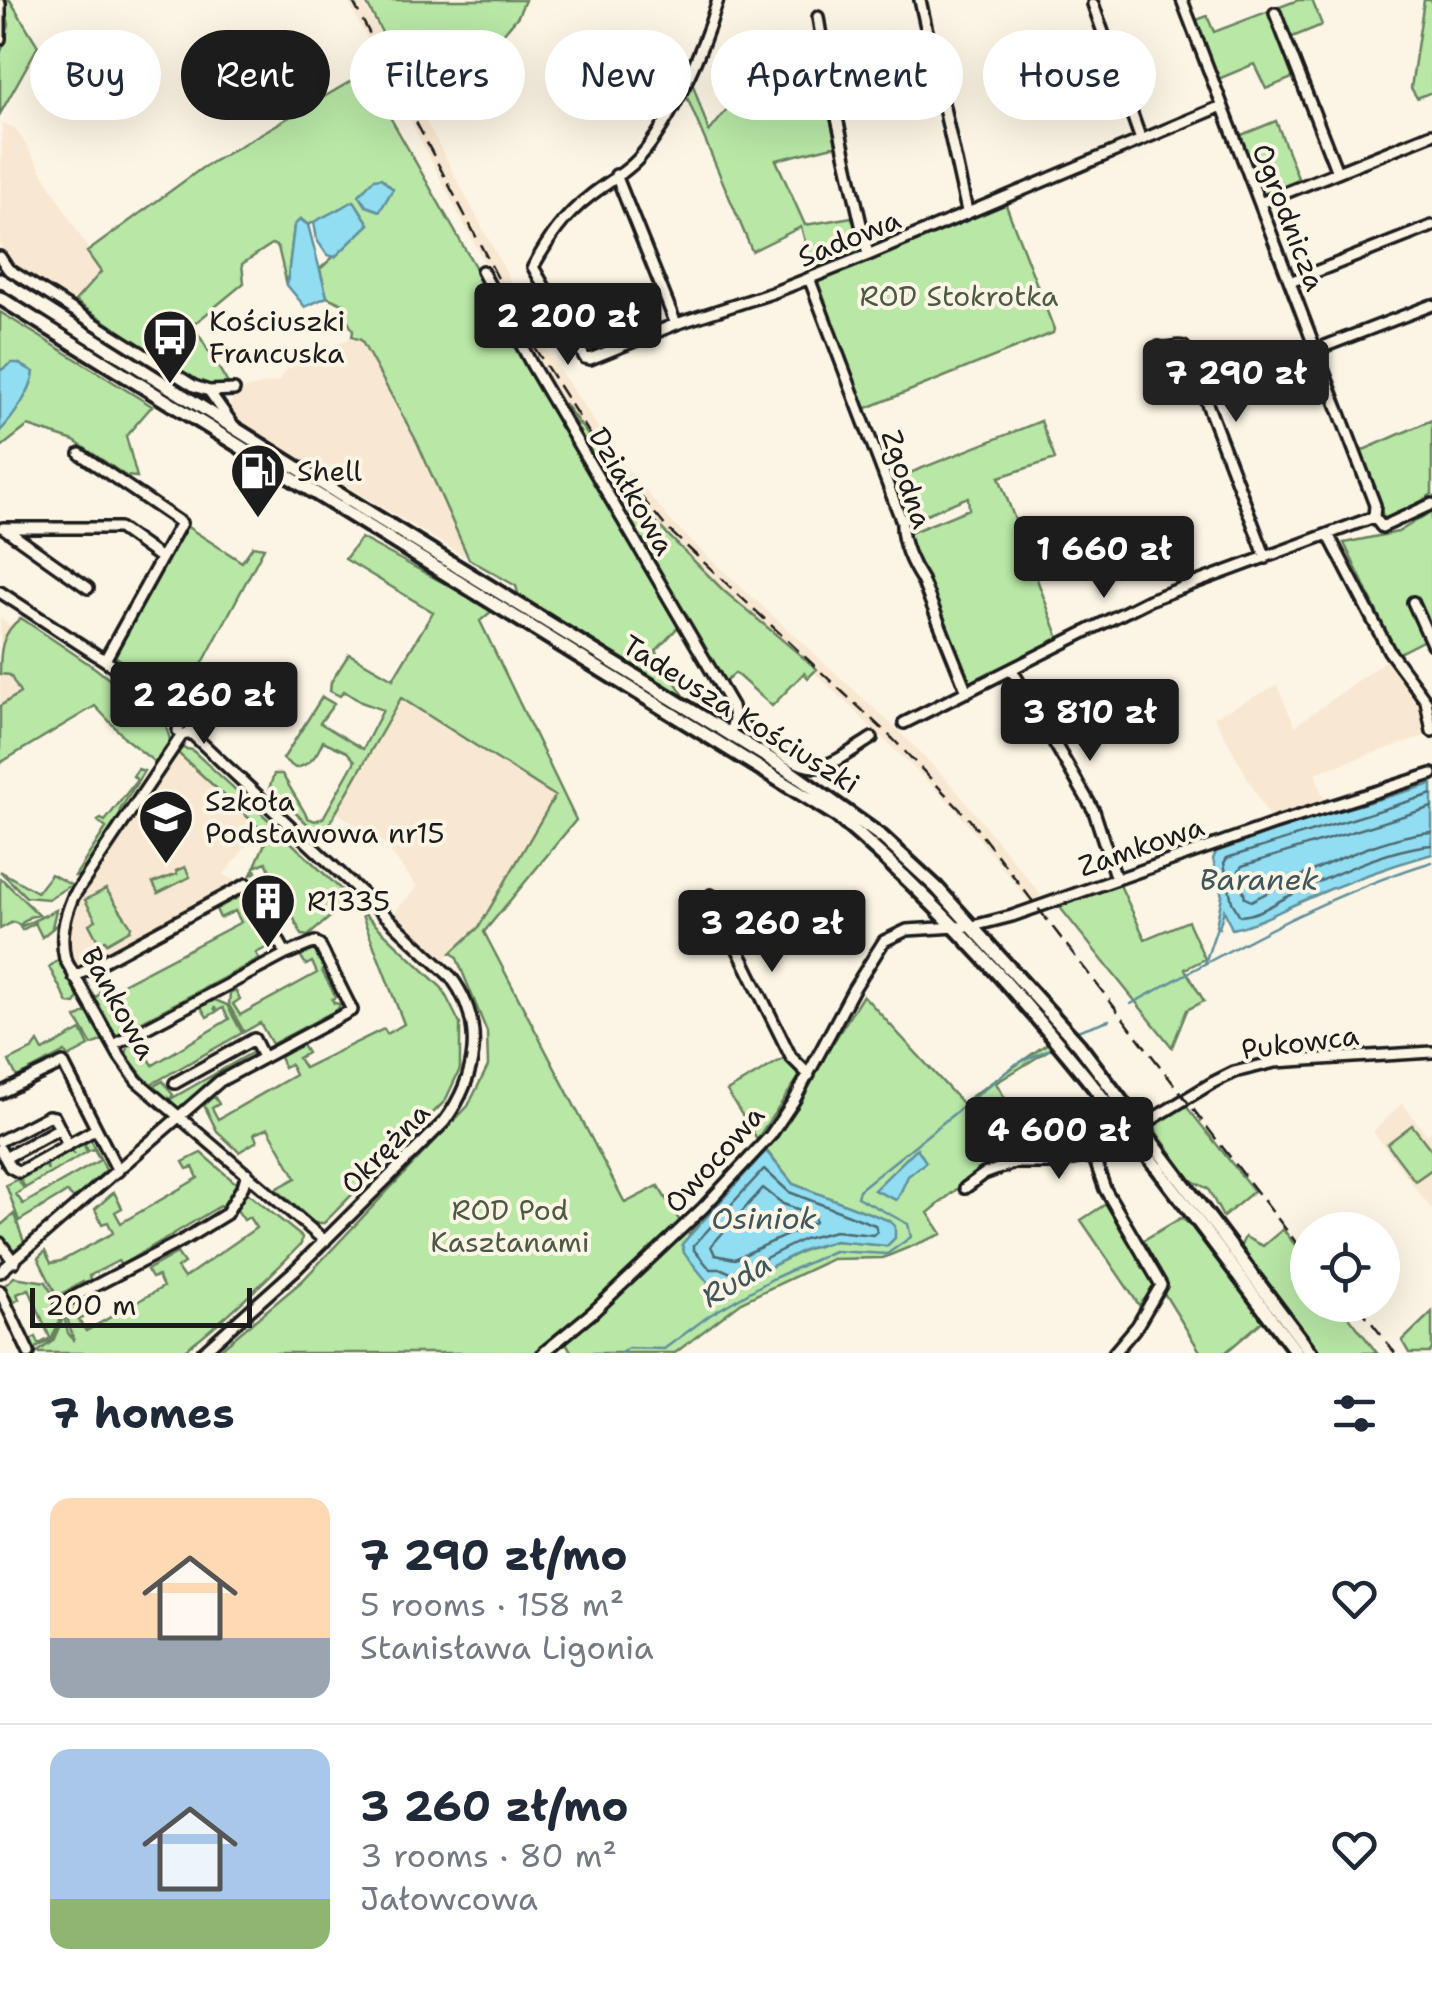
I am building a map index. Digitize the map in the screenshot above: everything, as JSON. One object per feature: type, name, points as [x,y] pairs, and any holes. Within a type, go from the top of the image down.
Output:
[{"type":"main road","name":"Tadeusza Kościuszki","points":[[0,280],[730,734],[863,822],[910,861],[1080,1045],[1311,1353]]},
{"type":"main road","name":"Tadeusza Kościuszki","points":[[0,298],[813,799],[900,870],[1062,1046],[1297,1353]]},
{"type":"street","points":[[676,324],[616,176],[637,161],[671,114],[718,0]]},
{"type":"street","points":[[920,0],[968,211]]},
{"type":"street","name":"Ogrodnicza","points":[[1182,0],[1376,505],[1374,517]]},
{"type":"street","points":[[0,4],[0,39]]},
{"type":"street","points":[[1093,4],[1141,140]]},
{"type":"street","points":[[1275,14],[1337,172]]},
{"type":"street","points":[[818,17],[868,255]]},
{"type":"street","name":"Sadowa","points":[[616,176],[554,228],[533,267],[585,358],[590,359],[868,255],[1222,106]]},
{"type":"street","points":[[1260,203],[1432,134]]},
{"type":"street","points":[[1290,282],[1432,226]]},
{"type":"street","points":[[0,257],[8,268],[194,386],[209,391],[234,390],[223,407]]},
{"type":"street","name":"Działkowa","points":[[482,271],[532,365],[724,692],[734,719]]},
{"type":"street","name":"Zgodna","points":[[809,278],[902,522],[915,570],[967,692]]},
{"type":"street","points":[[1315,350],[1432,305]]},
{"type":"street","points":[[1159,347],[1184,346],[1266,558]]},
{"type":"street","points":[[209,391],[236,430]]},
{"type":"street","points":[[80,454],[181,522],[104,660]]},
{"type":"street","points":[[904,723],[1149,600],[1374,517],[1382,527],[1392,525],[1432,504]]},
{"type":"street","points":[[2,527],[119,528],[161,558]]},
{"type":"street","points":[[2,527],[88,588]]},
{"type":"street","points":[[1329,536],[1390,651],[1428,696],[1432,730]]},
{"type":"street","points":[[0,592],[104,660],[180,722],[178,731],[186,734]]},
{"type":"street","points":[[1412,602],[1432,644]]},
{"type":"street","points":[[1012,670],[1094,811],[1116,879]]},
{"type":"street","points":[[730,734],[734,719],[758,738],[810,767],[823,765],[872,738]]},
{"type":"street","name":"Bankowa","points":[[186,734],[70,904],[64,922],[64,959],[137,1080],[325,1241]]},
{"type":"street","name":"Okrężna","points":[[186,734],[443,968],[461,991],[470,1014],[475,1049],[472,1071],[461,1099],[444,1122],[325,1241],[202,1353]]},
{"type":"street","name":"Zamkowa","points":[[872,958],[898,932],[973,926],[1432,774]]},
{"type":"street","points":[[74,977],[247,884],[286,954]]},
{"type":"street","points":[[711,895],[791,1056],[810,1074]]},
{"type":"street","points":[[0,1272],[220,1081],[352,1010],[315,942],[114,1045]]},
{"type":"street","name":"Owocowa","points":[[543,1353],[594,1312],[703,1208],[770,1136],[810,1074],[872,958]]},
{"type":"street","points":[[175,1084],[254,1039],[263,1057]]},
{"type":"street","name":"Pukowca","points":[[1093,1155],[1212,1083],[1250,1067],[1432,1052]]},
{"type":"street","points":[[0,1093],[63,1062],[118,1172]]},
{"type":"street","points":[[0,1141],[48,1116],[54,1117],[68,1145]]},
{"type":"street","points":[[60,1128],[2,1154],[14,1172],[96,1128]]},
{"type":"street","points":[[965,1188],[984,1174],[1014,1163],[1053,1163],[1093,1155],[1105,1189],[1161,1285],[1137,1326],[1114,1353]]},
{"type":"street","points":[[60,1304],[226,1214],[247,1173]]},
{"type":"street","points":[[0,1243],[14,1262]]},
{"type":"street","points":[[0,1291],[29,1353]]},
{"type":"shaded area","points":[[347,0],[362,0],[378,30],[363,30]]},
{"type":"shaded area","points":[[410,120],[426,120],[551,357],[623,464],[673,523],[899,731],[952,785],[1041,895],[1030,903],[953,806],[645,512],[564,403],[498,289]]},
{"type":"shaded area","points":[[2,123],[15,128],[101,271],[75,301],[11,266],[0,243]]},
{"type":"shaded area","points":[[352,337],[361,340],[417,442],[469,559],[237,421],[228,409],[236,391],[278,381],[286,370]]},
{"type":"shaded area","points":[[0,618],[45,649],[29,702],[0,720]]},
{"type":"shaded area","points":[[1386,660],[1422,702],[1428,735],[1315,773],[1324,800],[1269,817],[1214,717],[1277,685],[1295,726]]},
{"type":"shaded area","points":[[401,698],[557,791],[479,927],[442,961],[391,916],[417,887],[382,841],[334,811]]},
{"type":"shaded area","name":"Szkoła Podstawowa nr15","points":[[176,752],[186,757],[260,830],[224,874],[235,881],[80,966],[73,963],[68,929],[75,905]]},
{"type":"shaded area","points":[[1402,1103],[1427,1134],[1432,1131],[1432,1210],[1373,1132]]},
{"type":"green space","points":[[4,0],[10,0],[30,33],[30,60],[0,114],[0,55],[9,25]]},
{"type":"green space","points":[[365,0],[525,0],[506,30],[381,30]]},
{"type":"green space","points":[[1298,0],[1312,0],[1322,25],[1290,38],[1304,73],[1266,89],[1254,64],[1216,80],[1194,21],[1207,16],[1214,32]]},
{"type":"green space","points":[[1424,0],[1432,0],[1432,92],[1417,98],[1411,88]]},
{"type":"green space","points":[[350,82],[350,120],[392,120],[679,626],[656,651],[686,699],[519,597],[516,586],[469,559],[417,442],[361,340],[352,337],[343,312],[345,305],[327,297],[320,269],[369,224],[355,202],[308,225],[301,219],[294,226],[287,285],[278,247],[272,244],[242,264],[244,283],[193,325],[229,385],[201,386],[75,301],[101,272],[87,252],[202,168],[284,120],[330,120],[330,93]]},
{"type":"green space","points":[[692,82],[709,132],[719,120],[831,120],[837,145],[776,160],[805,225],[852,217],[863,253],[808,273],[800,253],[806,245],[801,227],[752,251],[691,107]]},
{"type":"green space","points":[[1276,121],[1300,183],[1262,196],[1239,136]]},
{"type":"green space","name":"ROD Stokrotka","points":[[1004,200],[1053,333],[862,410],[817,289],[818,282]]},
{"type":"green space","points":[[599,288],[606,311],[569,328],[557,307]]},
{"type":"green space","points":[[0,312],[152,406],[126,436],[137,477],[126,476],[74,441],[28,426],[0,448]]},
{"type":"green space","points":[[564,403],[645,512],[724,591],[817,669],[808,678],[804,673],[772,706],[735,673],[724,683]]},
{"type":"green space","points":[[1432,420],[1432,494],[1392,520],[1384,519],[1361,451]]},
{"type":"green space","points":[[1041,421],[1055,459],[999,477],[1060,641],[968,684],[907,534],[969,509],[968,497],[907,522],[892,480]]},
{"type":"green space","points":[[1432,511],[1432,636],[1397,654],[1344,543],[1398,532]]},
{"type":"green space","points":[[186,526],[242,562],[253,546],[264,548],[181,704],[115,656]]},
{"type":"green space","name":"ROD Pod Kasztanami","points":[[361,538],[493,610],[480,621],[576,820],[484,932],[625,1203],[658,1186],[681,1223],[602,1298],[535,1353],[216,1353],[302,1281],[468,1106],[488,1066],[487,1032],[456,956],[451,953],[479,927],[555,796],[401,698],[322,837],[269,789],[274,774],[282,774],[308,818],[323,818],[355,761],[347,752],[323,741],[316,755],[305,764],[295,768],[283,759],[322,697],[334,704],[320,723],[363,749],[383,710],[344,691],[340,696],[330,691],[331,682],[349,654],[393,679],[433,612],[345,559]]},
{"type":"green space","points":[[21,618],[95,668],[165,723],[171,743],[157,764],[95,706],[0,763],[0,706],[20,693],[10,675],[0,674],[1,650],[9,630]]},
{"type":"green space","points":[[182,748],[192,750],[272,823],[265,833],[178,753]]},
{"type":"green space","points":[[138,769],[144,771],[120,810],[122,815],[82,876],[75,876],[106,828],[98,821],[105,821],[137,780],[133,776]]},
{"type":"green space","points":[[279,831],[351,899],[308,936],[302,935],[266,862],[255,867],[270,832],[277,835]]},
{"type":"green space","points":[[185,867],[190,877],[158,893],[153,883]]},
{"type":"green space","points":[[0,871],[37,892],[51,874],[71,885],[48,899],[26,897]]},
{"type":"green space","points":[[0,879],[3,880],[39,915],[0,929]]},
{"type":"green space","points":[[1120,885],[1145,939],[1188,921],[1205,959],[1185,969],[1204,1001],[1187,1010],[1172,1047],[1058,905]]},
{"type":"green space","points":[[106,889],[131,926],[107,943],[99,943],[89,924],[96,920],[85,900]]},
{"type":"green space","points":[[243,895],[249,898],[272,945],[256,953],[259,959],[127,1029],[128,1032],[115,1035],[94,998],[100,994],[98,988],[104,983],[109,991],[241,922],[235,911],[220,918],[216,909]]},
{"type":"green space","points":[[56,910],[52,927],[58,924],[42,937],[35,923],[22,930],[20,927]]},
{"type":"green space","points":[[360,910],[442,988],[460,1024],[460,1069],[445,1101],[324,1223],[314,1223],[276,1189],[296,1178],[268,1128],[254,1134],[257,1141],[239,1152],[217,1131],[204,1105],[214,1096],[219,1104],[212,1108],[218,1119],[295,1075],[290,1064],[284,1067],[280,1057],[302,1045],[307,1053],[298,1058],[304,1068],[384,1029],[387,1034],[404,1024]]},
{"type":"green space","points":[[312,948],[326,965],[322,971],[336,997],[332,999],[334,1003],[340,1004],[338,1009],[272,1044],[260,1023],[244,1032],[229,1005],[230,993],[235,990],[240,999],[233,1004],[240,1015],[317,973],[312,962],[306,965],[300,955]]},
{"type":"green space","points":[[59,959],[78,997],[75,1004],[68,1003],[49,967]]},
{"type":"green space","points":[[863,995],[962,1103],[1048,1043],[1052,1048],[996,1083],[1040,1158],[992,1160],[928,1213],[942,1234],[883,1258],[832,1259],[743,1301],[675,1353],[572,1353],[565,1341],[715,1205],[689,1235],[709,1284],[720,1278],[727,1288],[807,1249],[835,1241],[887,1246],[890,1221],[793,1184],[766,1150]]},
{"type":"green space","points":[[215,1000],[227,1005],[242,1033],[150,1085],[126,1055],[128,1046],[146,1036],[153,1050],[146,1054],[153,1065],[229,1019],[223,1008],[217,1011],[214,1007],[216,1012],[207,1017],[201,1007]]},
{"type":"green space","points":[[87,1012],[103,1040],[92,1045],[76,1018]]},
{"type":"green space","points":[[81,1030],[89,1046],[68,1057],[65,1052],[17,1077],[9,1061],[33,1049],[38,1042],[43,1051]]},
{"type":"green space","points":[[255,1051],[257,1054],[215,1075],[182,1108],[178,1108],[152,1087],[163,1081],[173,1095],[169,1100]]},
{"type":"green space","points":[[788,1056],[801,1074],[757,1139],[727,1091]]},
{"type":"green space","points":[[1186,1106],[1254,1191],[1223,1217],[1208,1189],[1191,1180],[1157,1133],[1158,1121]]},
{"type":"green space","points":[[1412,1125],[1432,1151],[1432,1169],[1415,1181],[1387,1144]]},
{"type":"green space","points":[[91,1140],[106,1170],[74,1199],[67,1192],[19,1221],[6,1185],[18,1179],[24,1189],[16,1194],[23,1204],[100,1160],[94,1149],[88,1151],[84,1143]]},
{"type":"green space","points":[[83,1143],[87,1152],[25,1188],[20,1178],[28,1173],[30,1176],[44,1164],[48,1170],[46,1164],[70,1150],[74,1155],[72,1150]]},
{"type":"green space","points":[[201,1153],[238,1185],[226,1208],[220,1206],[121,1265],[118,1261],[89,1276],[92,1283],[87,1288],[83,1282],[57,1296],[38,1258],[45,1251],[51,1263],[61,1261],[113,1233],[108,1222],[102,1224],[95,1209],[114,1192],[122,1208],[115,1212],[121,1223],[198,1178],[193,1167],[187,1169],[183,1162]]},
{"type":"green space","points":[[246,1192],[302,1237],[301,1244],[243,1301],[181,1353],[36,1353],[53,1341],[64,1316],[74,1341],[66,1314],[81,1305],[87,1316],[79,1320],[86,1331],[163,1287],[158,1276],[152,1278],[147,1270],[177,1253],[184,1263],[177,1268],[184,1278],[256,1228],[249,1217],[244,1220],[237,1210]]},
{"type":"green space","points":[[1109,1202],[1140,1242],[1181,1218],[1192,1226],[1265,1319],[1225,1353],[1201,1353],[1159,1285],[1139,1305],[1081,1220]]},
{"type":"green space","points":[[14,1214],[24,1242],[13,1251],[0,1235],[0,1226]]},
{"type":"green space","points":[[1283,1229],[1290,1238],[1290,1315],[1240,1247],[1245,1237],[1263,1246]]},
{"type":"green space","points":[[14,1277],[46,1282],[63,1314],[51,1340],[34,1349],[30,1340],[36,1337],[39,1344],[50,1338],[29,1289],[17,1294],[19,1299],[13,1303],[5,1285]]},
{"type":"green space","points":[[1432,1312],[1432,1349],[1429,1353],[1409,1353],[1402,1341]]},
{"type":"green space","points":[[1295,1322],[1353,1322],[1377,1353],[1318,1353]]},
{"type":"water","points":[[381,178],[393,189],[380,211],[366,206],[359,195],[374,179]]},
{"type":"water","points":[[354,201],[369,224],[335,257],[327,255],[317,240],[314,222]]},
{"type":"water","points":[[300,219],[308,225],[327,297],[305,307],[287,285],[294,226]]},
{"type":"water","points":[[11,363],[34,372],[21,403],[0,431],[0,371]]},
{"type":"water","name":"Baranek","points":[[1432,784],[1432,854],[1348,882],[1241,927],[1232,929],[1224,910],[1219,928],[1216,926],[1222,896],[1213,859],[1216,852],[1303,821]]},
{"type":"water","points":[[917,1148],[926,1162],[908,1176],[896,1200],[874,1190]]},
{"type":"water","name":"Osiniok","points":[[766,1151],[793,1184],[890,1221],[895,1226],[895,1238],[887,1246],[835,1241],[806,1249],[726,1289],[720,1278],[709,1284],[684,1253],[682,1244]]},
{"type":"waterway","name":"Ruda","points":[[1131,1004],[1315,907],[1432,862]]},
{"type":"waterway","points":[[1205,963],[1217,927]]},
{"type":"waterway","name":"Ruda","points":[[1077,1031],[1109,1020]]},
{"type":"waterway","name":"Ruda","points":[[621,1353],[628,1348],[664,1349],[710,1315],[772,1279],[834,1251],[887,1254],[911,1237],[908,1224],[857,1197],[859,1190],[1016,1064],[1052,1048]]},
{"type":"railway","points":[[352,0],[534,347],[595,442],[667,528],[893,739],[970,820],[1290,1235]]},
{"type":"railway","points":[[1371,1322],[1395,1353]]},
{"type":"place","name":"Kościuszki Francuska","points":[[170,386]]},
{"type":"place","name":"Shell","points":[[258,520]]},
{"type":"place","name":"Szkoła Podstawowa nr15","points":[[166,866]]},
{"type":"place","name":"R1335","points":[[268,950]]}]
